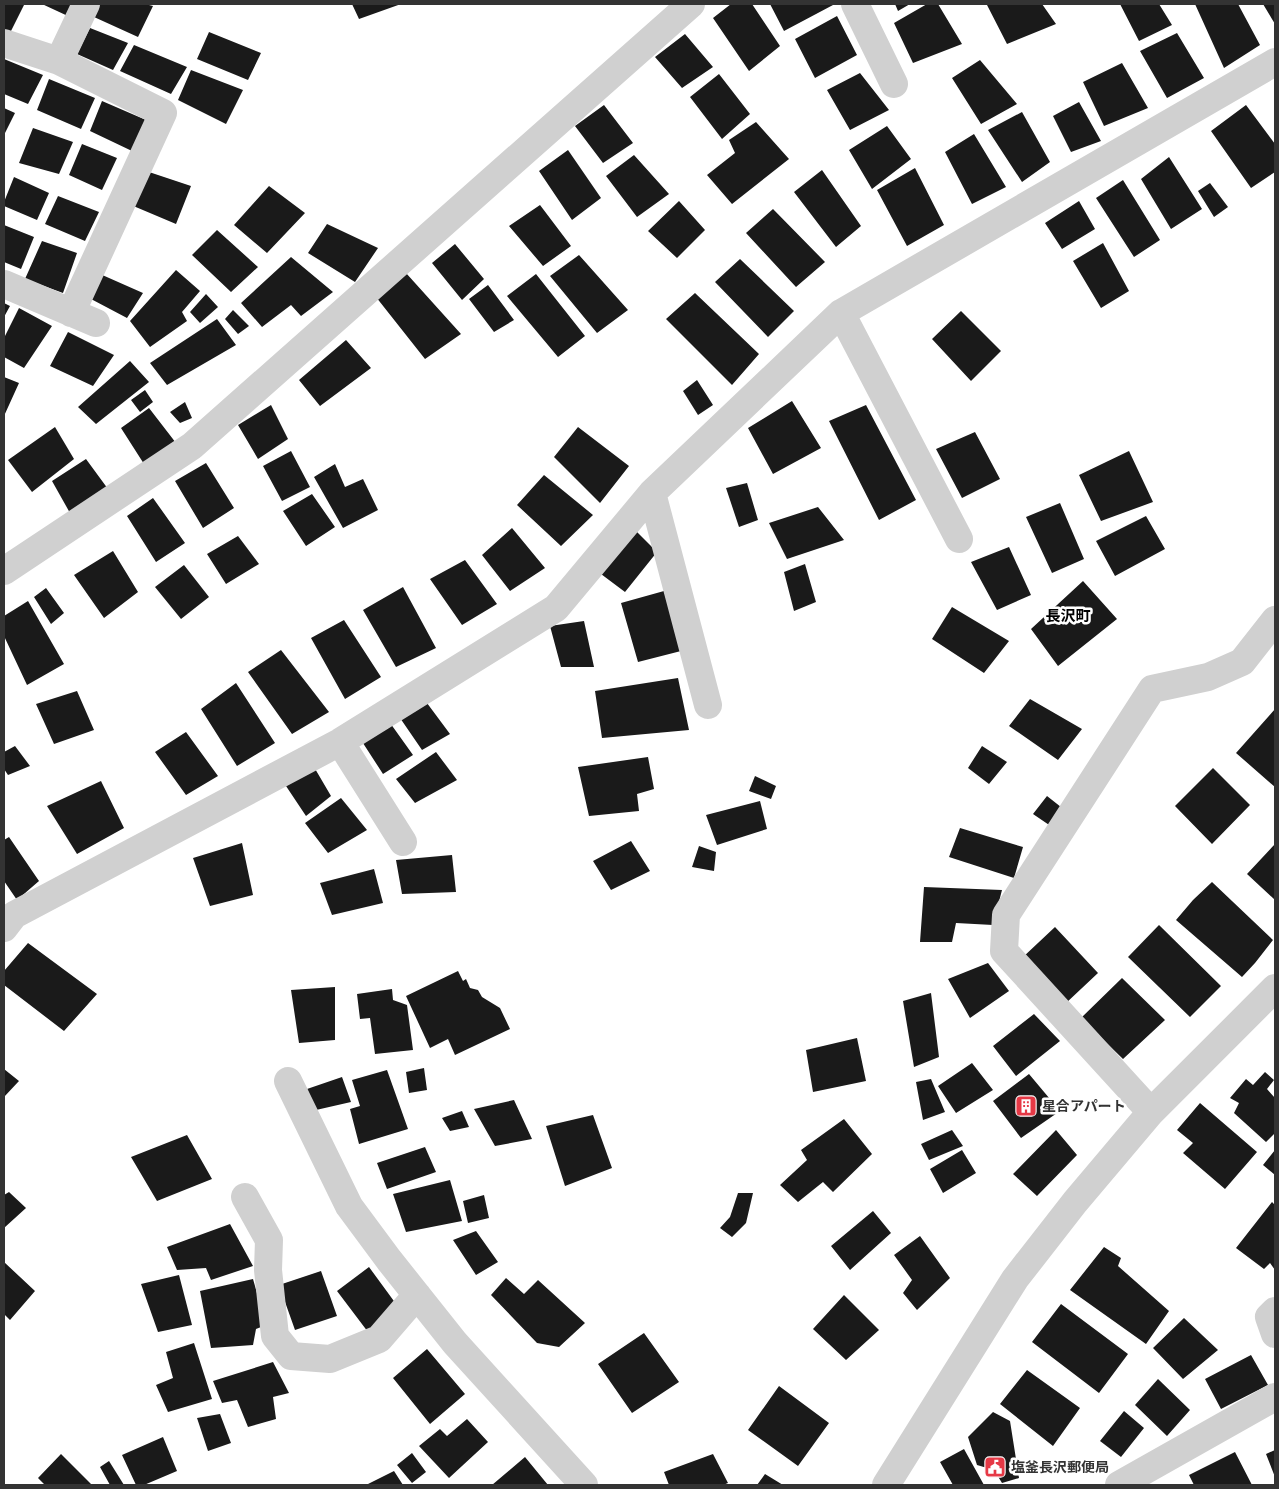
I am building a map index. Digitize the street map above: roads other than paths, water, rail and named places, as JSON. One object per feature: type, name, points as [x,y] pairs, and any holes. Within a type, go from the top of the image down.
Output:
[{"type":"street","points":[[59,62],[86,4]]},
{"type":"street","points":[[4,571],[192,446],[691,4]]},
{"type":"street","points":[[855,4],[894,84]]},
{"type":"street","points":[[4,43],[59,62],[163,113],[71,313]]},
{"type":"street","points":[[4,928],[14,915],[340,742],[556,608],[652,493],[841,313],[1275,62]]},
{"type":"street","points":[[4,284],[96,323]]},
{"type":"street","points":[[841,313],[959,539]]},
{"type":"street","points":[[652,493],[708,705]]},
{"type":"street","points":[[1151,1112],[1004,951],[1006,915],[1152,689],[1208,677],[1242,662],[1275,620]]},
{"type":"street","points":[[340,742],[403,842]]},
{"type":"street","points":[[886,1485],[1015,1279],[1151,1112],[1275,988]]},
{"type":"street","points":[[288,1081],[349,1206],[455,1343],[584,1485]]},
{"type":"street","points":[[245,1197],[269,1240],[268,1270],[276,1336],[291,1356],[330,1359],[379,1340],[417,1295]]},
{"type":"street","points":[[1275,1311],[1270,1317],[1275,1334]]},
{"type":"street","points":[[1119,1485],[1275,1397]]},
{"type":"place","name":"星合アパート","points":[[1026,1106]]},
{"type":"place","name":"塩釜長沢郵便局","points":[[995,1467]]},
{"type":"district","name":"長沢町","points":[[1068,616]]}]
